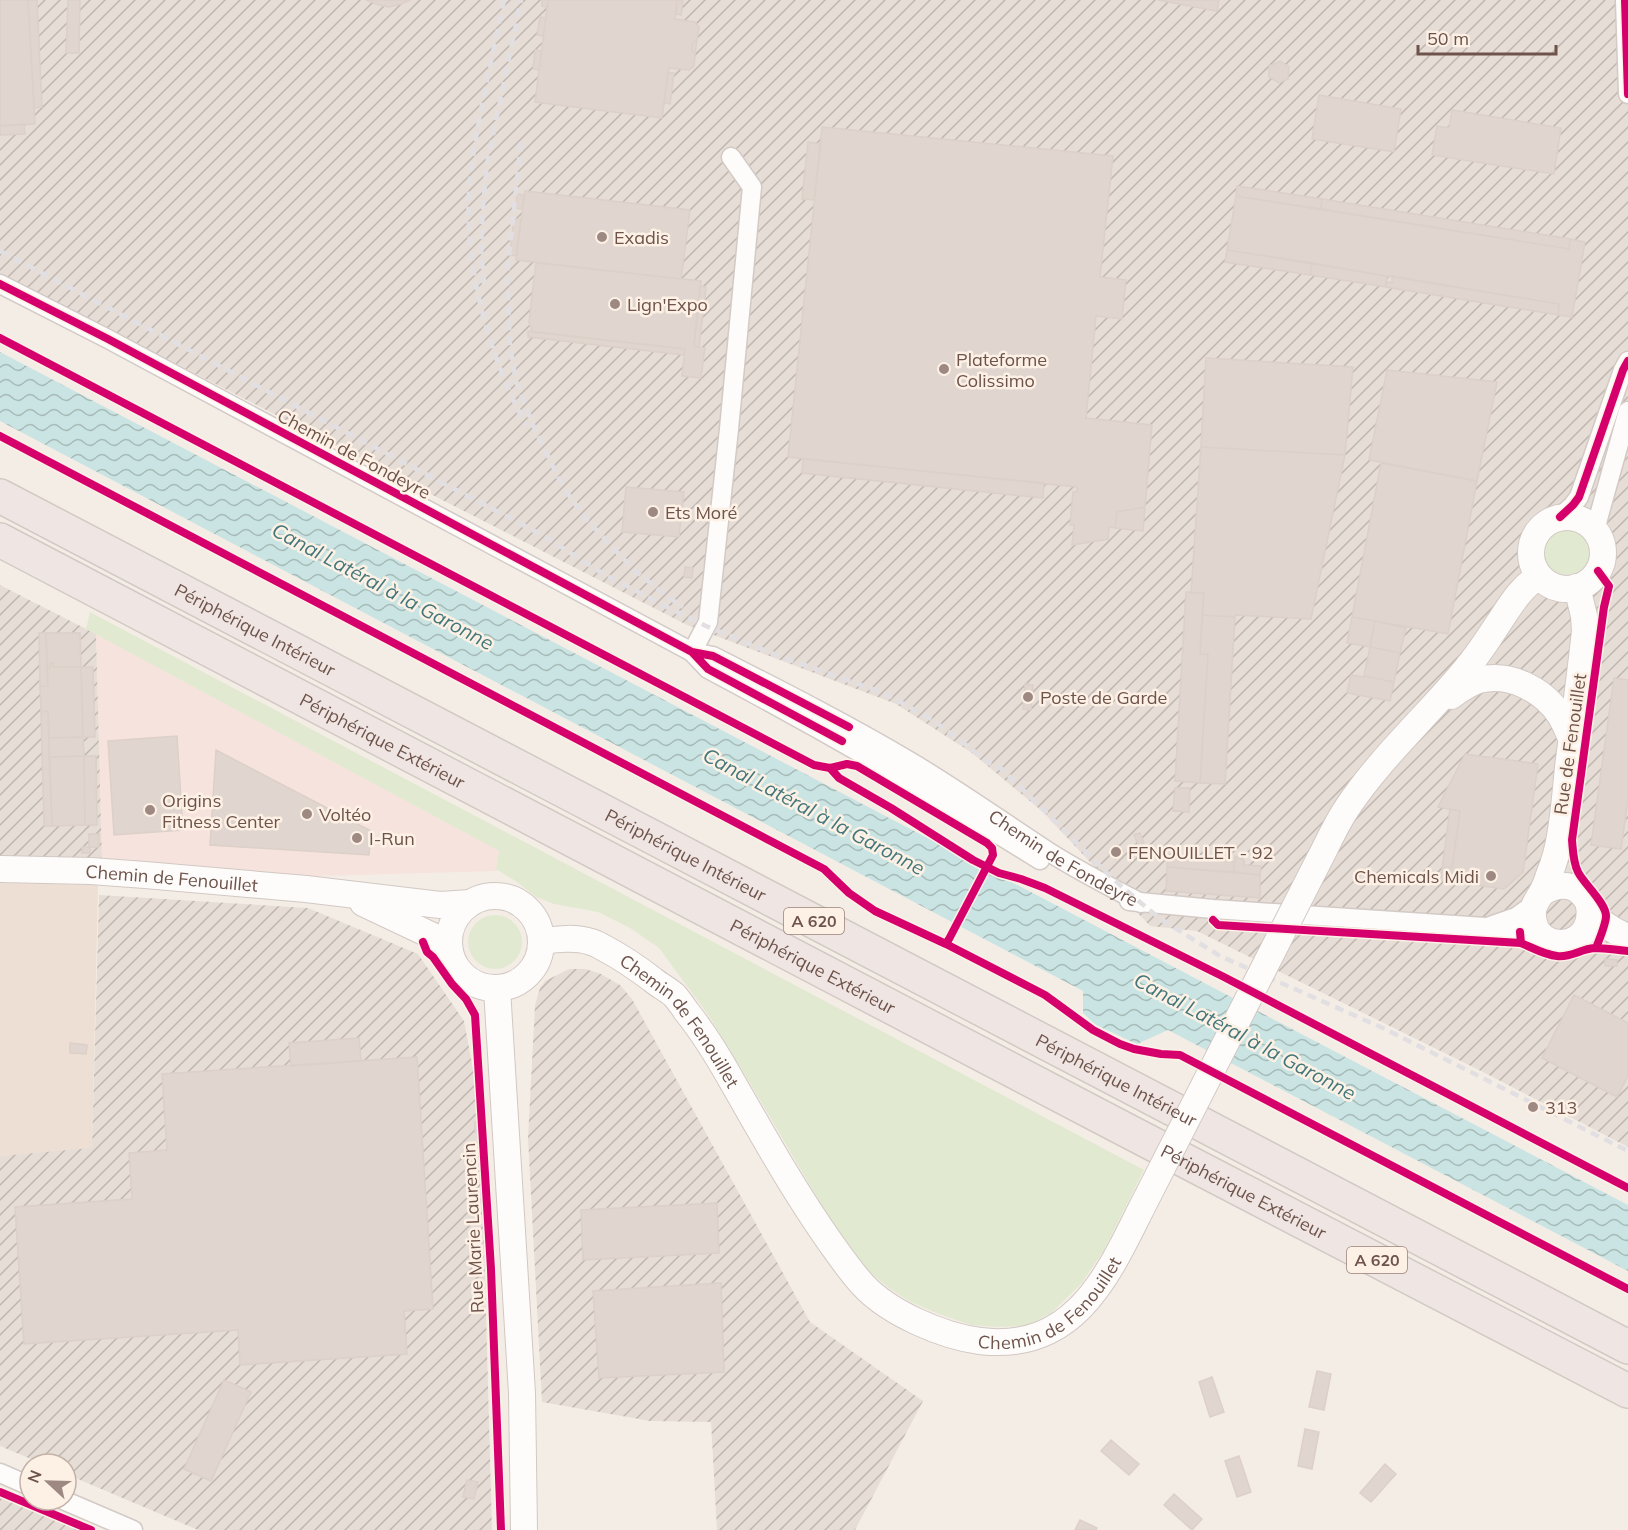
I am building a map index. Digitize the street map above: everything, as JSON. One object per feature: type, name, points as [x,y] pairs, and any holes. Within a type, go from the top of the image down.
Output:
[{"type":"highway","name":"Périphérique Intérieur","points":[[0,496],[1628,1347]]},
{"type":"highway","name":"Périphérique Extérieur","points":[[0,540],[1628,1391]]},
{"type":"street","points":[[1625,0],[1628,94]]},
{"type":"street","points":[[692,652],[708,622],[752,187],[731,157]]},
{"type":"street","name":"Chemin de Fondeyre","points":[[0,284],[108,339],[692,652],[708,669],[842,741],[1095,891],[1119,900],[1141,903]]},
{"type":"street","points":[[1560,517],[1574,505],[1579,497],[1628,361]]},
{"type":"street","points":[[1595,530],[1628,411]]},
{"type":"street","points":[[1560,517],[1576,518],[1595,530],[1602,545],[1603,556],[1600,567],[1591,580],[1577,588],[1567,589],[1556,588],[1539,576],[1531,557],[1532,544],[1542,526],[1560,517]]},
{"type":"street","name":"Chemin de Fenouillet","points":[[542,941],[564,939],[592,942],[627,960],[675,996],[698,1026],[722,1064],[779,1164],[817,1224],[864,1287],[912,1320],[964,1339],[991,1342],[1026,1340],[1057,1327],[1079,1309],[1114,1264],[1346,810],[1374,772],[1466,668],[1519,592],[1539,576]]},
{"type":"street","name":"Rue de Fenouillet","points":[[1538,898],[1551,872],[1560,837],[1585,631],[1577,588]]},
{"type":"street","name":"Chemin de Fenouillet","points":[[1422,718],[1460,690],[1479,680],[1497,678],[1517,682],[1545,699],[1559,714],[1572,740]]},
{"type":"street","name":"Rue de Fenouillet","points":[[1560,837],[1567,872],[1582,897],[1604,924],[1627,938]]},
{"type":"street","name":"Chemin de Fenouillet","points":[[0,869],[91,871],[295,888],[440,905],[470,903]]},
{"type":"street","name":"Rue de Fenouillet","points":[[1485,927],[1516,917],[1554,886],[1561,885],[1582,897]]},
{"type":"street","name":"Chemin de Fenouillet","points":[[345,893],[439,939],[450,952]]},
{"type":"street","points":[[500,896],[516,901],[529,910],[538,924],[542,941],[539,959],[529,974],[514,985],[496,989],[472,982],[458,969],[450,952],[449,941],[455,919],[462,910],[483,897],[500,896]]},
{"type":"street","points":[[1578,938],[1587,927],[1591,914],[1582,897]]},
{"type":"street","points":[[1538,898],[1533,919],[1544,938]]},
{"type":"street","name":"Rue de Fenouillet","points":[[1141,903],[1485,927],[1530,933],[1555,943],[1578,938],[1627,938]]},
{"type":"street","name":"Rue Marie Laurencin","points":[[496,989],[522,1393],[524,1530]]},
{"type":"street","points":[[0,1473],[18,1481]]},
{"type":"street","points":[[78,1506],[133,1530]]},
{"type":"shaded area","points":[[0,0],[1628,0],[1628,1147],[1483,1072],[1197,931],[1150,926],[1043,812],[972,753],[896,704],[687,625],[0,274]]},
{"type":"shaded area","points":[[0,585],[96,634],[102,860],[0,858]]},
{"type":"shaded area","points":[[96,634],[499,851],[498,871],[317,876],[102,860]]},
{"type":"shaded area","points":[[0,883],[98,885],[92,1149],[0,1156]]},
{"type":"shaded area","points":[[99,895],[308,908],[418,954],[464,1021],[477,1090],[484,1242],[492,1530],[198,1530],[78,1479],[78,1452],[18,1454],[0,1446],[0,1156],[92,1148]]},
{"type":"shaded area","points":[[569,969],[585,969],[599,973],[620,985],[632,999],[810,1322],[923,1401],[855,1530],[717,1530],[711,1422],[650,1421],[542,1402],[528,1138],[535,1005],[540,988],[545,981]]},
{"type":"shaded area","points":[[0,1493],[18,1501],[18,1512],[44,1512],[86,1530],[0,1530]]},
{"type":"green space","points":[[1561,528],[1571,528],[1586,538],[1590,552],[1589,561],[1580,572],[1571,576],[1561,576],[1546,566],[1542,557],[1542,547],[1552,532]]},
{"type":"green space","points":[[90,612],[1144,1170],[1104,1250],[1081,1284],[1051,1313],[1026,1326],[971,1325],[911,1302],[893,1291],[861,1265],[825,1211],[709,1016],[659,948],[630,928],[598,912],[554,904],[536,897],[496,869],[499,851],[86,629]]},
{"type":"green space","points":[[495,915],[505,917],[514,923],[520,932],[522,942],[520,952],[514,961],[505,967],[495,969],[485,967],[476,961],[470,952],[468,942],[470,932],[476,923],[485,917]]},
{"type":"water","name":"Canal Latéral à la Garonne","points":[[0,352],[1628,1205],[1628,1271],[1168,1030],[1137,1044],[1096,1025],[1083,1013],[1083,991],[0,421]]},
{"type":"building","points":[[0,0],[28,0],[35,124],[0,126]]},
{"type":"building","points":[[28,0],[37,0],[42,107],[34,108]]},
{"type":"building","points":[[68,0],[80,0],[79,53],[66,53]]},
{"type":"building","points":[[366,0],[410,0],[389,7]]},
{"type":"building","points":[[542,0],[548,0],[548,7],[542,6]]},
{"type":"building","points":[[548,0],[677,0],[675,19],[695,22],[699,27],[697,40],[692,44],[692,51],[695,55],[694,66],[689,70],[669,68],[662,118],[535,102]]},
{"type":"building","points":[[677,0],[683,0],[681,15],[676,14]]},
{"type":"building","points":[[1158,0],[1219,0],[1217,11]]},
{"type":"building","points":[[540,17],[546,18],[543,36],[537,35]]},
{"type":"building","points":[[697,40],[695,55],[692,51],[692,44]]},
{"type":"building","points":[[535,50],[542,51],[539,70],[533,69]]},
{"type":"building","points":[[1280,61],[1289,67],[1288,79],[1279,83],[1269,77],[1269,66]]},
{"type":"building","points":[[668,73],[674,73],[670,104],[664,103]]},
{"type":"building","points":[[1319,95],[1401,109],[1394,152],[1312,139]]},
{"type":"building","points":[[1452,110],[1561,128],[1554,174],[1432,155],[1437,126],[1449,128]]},
{"type":"building","points":[[24,124],[25,134],[0,135],[0,126]]},
{"type":"building","name":"Plateforme Colissimo","points":[[822,127],[1113,156],[1100,277],[1126,280],[1122,319],[1096,316],[1086,418],[1152,425],[1145,507],[1117,512],[1115,528],[1109,527],[1108,539],[1072,545],[1074,525],[1070,525],[1073,492],[1077,492],[1077,487],[788,457]]},
{"type":"building","points":[[808,142],[821,144],[814,200],[802,199]]},
{"type":"building","points":[[1237,186],[1322,199],[1321,209],[1236,196]]},
{"type":"building","name":"Exadis","points":[[525,191],[690,210],[681,279],[516,260]]},
{"type":"building","points":[[517,194],[524,195],[522,209],[516,208]]},
{"type":"building","points":[[1236,196],[1569,249],[1570,239],[1585,242],[1572,317],[1558,315],[1559,304],[1227,250]]},
{"type":"building","points":[[1322,199],[1570,239],[1569,249],[1321,209]]},
{"type":"building","points":[[514,219],[521,219],[516,256],[510,255]]},
{"type":"building","points":[[1227,250],[1312,263],[1310,275],[1225,262]]},
{"type":"building","name":"Lign'Expo","points":[[536,263],[701,281],[694,346],[705,348],[701,378],[682,376],[685,349],[532,332],[529,322]]},
{"type":"building","points":[[1312,263],[1387,276],[1386,287],[1310,275]]},
{"type":"building","points":[[1392,276],[1559,304],[1558,315],[1386,287],[1386,282],[1392,283]]},
{"type":"building","points":[[700,286],[706,287],[699,347],[694,346]]},
{"type":"building","points":[[528,331],[685,349],[684,355],[528,337]]},
{"type":"building","points":[[1206,358],[1353,367],[1345,455],[1201,447]]},
{"type":"building","points":[[1387,370],[1497,382],[1477,481],[1369,460]]},
{"type":"building","points":[[1201,447],[1345,455],[1311,619],[1202,615],[1204,593],[1191,593]]},
{"type":"building","points":[[803,459],[1044,483],[1043,498],[802,473]]},
{"type":"building","points":[[1381,463],[1477,481],[1448,634],[1352,617]]},
{"type":"building","name":"Ets Moré","points":[[626,487],[684,492],[679,537],[622,532]]},
{"type":"building","points":[[1145,507],[1143,531],[1115,528],[1117,512]]},
{"type":"building","points":[[685,567],[693,568],[692,578],[684,577]]},
{"type":"building","points":[[1186,592],[1204,593],[1200,654],[1208,654],[1200,783],[1175,781]]},
{"type":"building","points":[[1202,615],[1235,617],[1225,784],[1200,783],[1208,654],[1200,654]]},
{"type":"building","points":[[1352,617],[1375,621],[1370,647],[1347,643]]},
{"type":"building","points":[[1375,621],[1406,628],[1400,653],[1370,647]]},
{"type":"building","points":[[39,633],[46,633],[48,686],[40,686]]},
{"type":"building","points":[[46,633],[80,633],[81,667],[53,667],[53,663],[50,663],[50,668],[47,667]]},
{"type":"building","points":[[1370,647],[1400,653],[1394,682],[1364,676]]},
{"type":"building","points":[[50,663],[53,663],[53,667],[81,667],[83,737],[49,738],[48,711],[41,712],[40,686],[48,686],[47,667],[50,668]]},
{"type":"building","points":[[81,667],[93,667],[95,737],[83,737]]},
{"type":"building","points":[[1351,675],[1394,682],[1390,701],[1347,693]]},
{"type":"building","points":[[1614,678],[1628,680],[1628,808],[1621,849],[1591,845]]},
{"type":"building","name":"Poste de Garde","points":[[1025,684],[1033,685],[1031,710],[1023,709]]},
{"type":"building","points":[[48,711],[52,826],[44,826],[41,712]]},
{"type":"building","points":[[177,736],[183,830],[114,835],[108,741]]},
{"type":"building","points":[[83,737],[84,756],[49,757],[49,738]]},
{"type":"building","points":[[216,750],[371,831],[369,855],[210,845]]},
{"type":"building","points":[[1465,754],[1538,764],[1523,872],[1504,889],[1440,880],[1442,869],[1452,868],[1460,811],[1438,807]]},
{"type":"building","points":[[84,756],[85,825],[52,826],[49,757]]},
{"type":"building","points":[[84,756],[96,756],[97,825],[85,825]]},
{"type":"building","points":[[1175,788],[1190,788],[1189,812],[1173,811]]},
{"type":"building","points":[[1450,809],[1460,811],[1452,868],[1442,869]]},
{"type":"building","points":[[1140,833],[1144,843],[1139,846],[1134,835]]},
{"type":"building","points":[[89,834],[99,834],[99,847],[89,847]]},
{"type":"building","name":"FENOUILLET - 92","points":[[1118,845],[1123,851],[1115,859],[1109,854]]},
{"type":"building","points":[[82,847],[90,847],[90,853],[82,853]]},
{"type":"building","points":[[1235,856],[1244,860],[1244,865],[1261,866],[1260,875],[1234,872]]},
{"type":"building","points":[[1168,858],[1234,862],[1234,872],[1167,867]]},
{"type":"building","points":[[1167,867],[1260,875],[1260,898],[1166,891]]},
{"type":"building","points":[[1605,959],[1617,960],[1617,966],[1605,966]]},
{"type":"building","points":[[1574,995],[1628,1023],[1628,1076],[1617,1097],[1542,1058]]},
{"type":"building","points":[[359,1038],[361,1061],[291,1066],[289,1043]]},
{"type":"building","points":[[70,1043],[87,1045],[86,1054],[70,1053]]},
{"type":"building","points":[[417,1057],[433,1309],[404,1311],[407,1354],[240,1365],[238,1330],[24,1344],[15,1207],[132,1199],[129,1153],[167,1150],[162,1074]]},
{"type":"building","points":[[475,1122],[481,1122],[481,1132],[475,1132]]},
{"type":"building","points":[[717,1203],[719,1253],[583,1260],[581,1210]]},
{"type":"building","points":[[721,1283],[724,1372],[599,1378],[593,1291]]},
{"type":"building","points":[[1317,1371],[1331,1374],[1324,1410],[1309,1407]]},
{"type":"building","points":[[1212,1377],[1224,1412],[1210,1417],[1199,1382]]},
{"type":"building","points":[[224,1380],[251,1392],[211,1481],[184,1469]]},
{"type":"building","points":[[1305,1429],[1319,1432],[1312,1469],[1298,1466]]},
{"type":"building","points":[[1111,1440],[1139,1464],[1129,1475],[1101,1451]]},
{"type":"building","points":[[1239,1456],[1251,1492],[1237,1497],[1225,1461]]},
{"type":"building","points":[[1385,1464],[1396,1474],[1371,1502],[1360,1493]]},
{"type":"building","points":[[467,1480],[478,1482],[474,1499],[463,1497]]},
{"type":"building","points":[[1174,1494],[1202,1519],[1192,1530],[1164,1505]]},
{"type":"building","points":[[1080,1520],[1097,1528],[1096,1530],[1075,1530]]},
{"type":"railway","points":[[504,0],[473,157],[470,179],[470,242],[474,274],[489,338],[512,398],[526,425]]},
{"type":"railway","points":[[484,284],[481,248],[487,164],[521,0]]},
{"type":"railway","points":[[521,142],[507,275],[510,347],[516,381],[533,425],[563,487],[586,519],[634,570],[683,607]]},
{"type":"railway","points":[[0,251],[544,536],[602,573],[667,607],[776,655],[884,693],[933,720],[991,764],[1002,769],[1111,877],[1141,903],[1162,920],[1220,956],[1383,1028],[1628,1151]]},
{"type":"cycle path","points":[[1625,0],[1628,94]]},
{"type":"cycle path","points":[[0,284],[108,339],[692,652],[713,656],[849,727]]},
{"type":"cycle path","points":[[0,338],[814,765],[830,768]]},
{"type":"cycle path","points":[[1560,517],[1579,497],[1628,361]]},
{"type":"cycle path","points":[[0,436],[824,869],[849,893],[875,911],[946,944],[1045,995],[1093,1030],[1134,1049],[1180,1055],[1628,1289]]},
{"type":"cycle path","points":[[1596,948],[1605,923],[1605,911],[1578,872],[1572,840],[1604,607],[1609,586],[1598,571]]},
{"type":"cycle path","points":[[692,652],[708,669],[842,741]]},
{"type":"cycle path","points":[[946,944],[949,939],[993,855],[992,848],[857,766],[847,764],[830,768],[839,778],[973,860],[999,873],[1045,888],[1224,977],[1628,1188]]},
{"type":"cycle path","points":[[1213,920],[1218,925],[1521,943],[1520,932]]},
{"type":"cycle path","points":[[423,942],[427,952],[466,999],[475,1015],[491,1269],[501,1530]]},
{"type":"cycle path","points":[[1521,943],[1557,956],[1566,956],[1594,948],[1628,951]]},
{"type":"cycle path","points":[[0,1492],[91,1530]]},
{"type":"place","name":"Exadis","points":[[602,237]]},
{"type":"place","name":"Lign'Expo","points":[[615,304]]},
{"type":"place","name":"Plateforme Colissimo","points":[[944,369]]},
{"type":"place","name":"Ets Moré","points":[[653,512]]},
{"type":"place","name":"Poste de Garde","points":[[1028,697]]},
{"type":"place","name":"Origins Fitness Center","points":[[150,810]]},
{"type":"place","name":"Voltéo","points":[[307,814]]},
{"type":"place","name":"I-Run","points":[[357,838]]},
{"type":"place","name":"FENOUILLET - 92","points":[[1116,852]]},
{"type":"place","name":"Chemicals Midi","points":[[1491,876]]},
{"type":"place","name":"313","points":[[1533,1107]]}]
